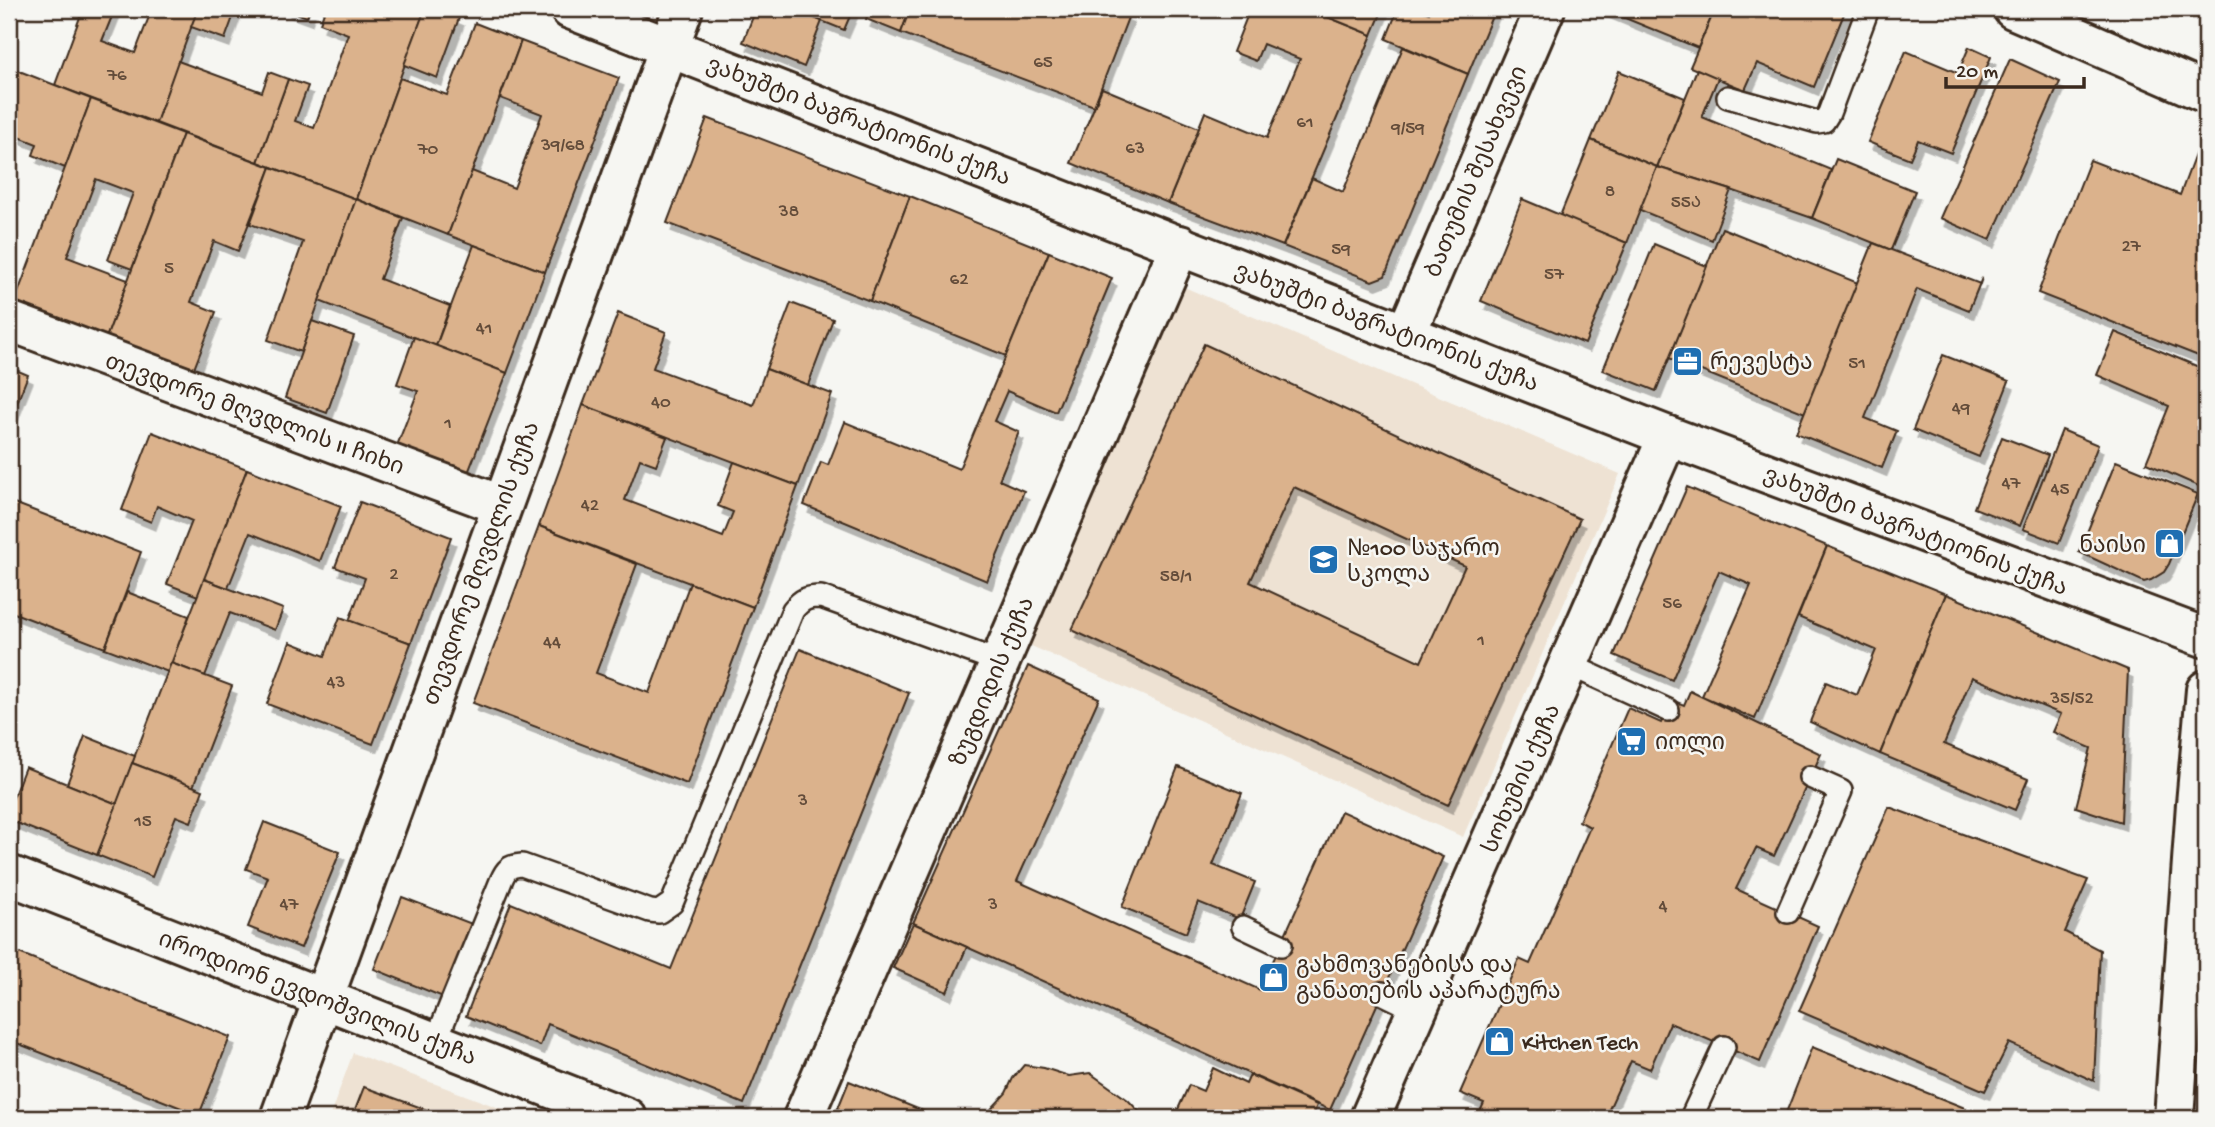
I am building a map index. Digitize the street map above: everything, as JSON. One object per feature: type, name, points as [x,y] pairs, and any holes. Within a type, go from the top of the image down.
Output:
[{"type":"street","name":"ვახუშტი ბაგრატიონის ქუჩა","points":[[570,9],[1668,436],[2206,638]]},
{"type":"street","name":"თევდორე მღვდლის ქუჩა","points":[[280,1118],[683,9]]},
{"type":"street","name":"ბათუმის შესახვევი","points":[[1406,334],[1545,9]]},
{"type":"street","points":[[2013,9],[2206,93]]},
{"type":"street","name":"ზუგდიდის ქუჩა","points":[[803,1118],[1180,245]]},
{"type":"street","name":"თევდორე მღვდლის II ჩიხი","points":[[9,321],[501,505]]},
{"type":"street","name":"სოხუმის ქუჩა","points":[[1370,1118],[1668,436]]},
{"type":"street","points":[[2174,1118],[2206,690]]},
{"type":"street","name":"იროდიონ ევდოშვილის ქუჩა","points":[[9,875],[627,1118]]},
{"type":"lane","points":[[1728,97],[1817,122],[1824,121],[1868,9]]},
{"type":"lane","points":[[435,1043],[501,881],[511,866],[522,865],[650,911],[659,912],[672,903],[793,610],[800,601],[808,597],[821,597],[1000,662]]},
{"type":"lane","points":[[1570,665],[1668,710]]},
{"type":"lane","points":[[1788,912],[1841,791],[1810,778]]},
{"type":"lane","points":[[1243,927],[1281,945]]},
{"type":"lane","points":[[1382,993],[1418,1010]]},
{"type":"lane","points":[[1691,1118],[1724,1047]]},
{"type":"shaded area","name":"№100 საჯარო სკოლა","points":[[1184,287],[1620,474],[1463,837],[1029,645]]},
{"type":"shaded area","points":[[353,1053],[526,1118],[329,1118]]},
{"type":"building","points":[[83,9],[115,9],[102,41],[135,53],[152,9],[198,9],[156,123],[55,85]]},
{"type":"building","points":[[198,9],[236,9],[225,39],[191,27]]},
{"type":"building","points":[[285,9],[310,9],[307,17]]},
{"type":"building","points":[[325,9],[425,9],[356,199],[258,162],[288,79],[308,86],[295,121],[314,128],[348,34],[320,23]]},
{"type":"building","points":[[425,9],[436,9],[459,18],[437,78],[404,65]]},
{"type":"building","points":[[756,9],[792,9],[822,21],[804,67],[743,42]]},
{"type":"building","points":[[792,9],[853,9],[844,30]]},
{"type":"building","points":[[870,9],[910,9],[901,33],[866,19]]},
{"type":"building","points":[[910,9],[1113,9],[1129,15],[1094,106],[901,33]]},
{"type":"building","points":[[1250,9],[1308,9],[1372,35],[1283,246],[1168,203],[1205,112],[1267,138],[1300,59],[1263,44],[1256,61],[1233,52]]},
{"type":"building","points":[[1308,9],[1383,9],[1372,35]]},
{"type":"building","points":[[1398,9],[1418,9],[1429,13],[1431,9],[1495,9],[1468,74],[1386,39]]},
{"type":"building","points":[[1603,9],[1715,9],[1698,48]]},
{"type":"building","points":[[1715,9],[1846,9],[1814,87],[1757,63],[1745,90],[1690,67]]},
{"type":"building","points":[[475,23],[521,41],[448,235],[356,199],[400,78],[447,95]]},
{"type":"building","points":[[521,41],[619,78],[545,272],[448,235],[472,171],[514,188],[542,114],[500,98]]},
{"type":"building","points":[[1403,47],[1468,74],[1385,276],[1372,281],[1283,246],[1312,178],[1343,192]]},
{"type":"building","points":[[1969,47],[1991,57],[1951,153],[1918,140],[1910,159],[1868,142],[1906,51],[1958,73]]},
{"type":"building","points":[[2010,59],[2060,82],[1990,240],[1940,218]]},
{"type":"building","points":[[178,61],[262,92],[269,72],[288,79],[258,162],[156,123]]},
{"type":"building","points":[[9,67],[91,99],[65,168],[33,155],[37,144],[9,133]]},
{"type":"building","points":[[1697,69],[1718,78],[1702,117],[1831,170],[1812,218],[1657,167]]},
{"type":"building","points":[[1619,71],[1685,98],[1657,167],[1591,140]]},
{"type":"building","points":[[1102,88],[1199,128],[1168,203],[1071,163]]},
{"type":"building","points":[[91,99],[183,134],[132,269],[108,260],[133,193],[96,179],[67,257],[128,280],[105,341],[13,306]]},
{"type":"building","points":[[707,118],[910,196],[870,301],[667,223]]},
{"type":"building","points":[[183,134],[271,167],[238,251],[214,241],[191,302],[216,312],[192,374],[105,341]]},
{"type":"building","points":[[1591,140],[1657,167],[1627,243],[1560,216]]},
{"type":"building","points":[[2199,144],[2206,147],[2206,359],[2038,293],[2090,160],[2180,195]]},
{"type":"building","points":[[1836,159],[1915,191],[1891,250],[1812,218]]},
{"type":"building","points":[[271,167],[356,199],[301,352],[268,340],[303,242],[250,224]]},
{"type":"building","points":[[1657,167],[1731,190],[1712,240],[1640,210]]},
{"type":"building","points":[[910,196],[1049,252],[1006,356],[870,301]]},
{"type":"building","points":[[356,199],[403,218],[380,279],[450,306],[436,346],[319,301]]},
{"type":"building","points":[[1522,199],[1627,243],[1585,344],[1481,301]]},
{"type":"building","points":[[1722,228],[1858,283],[1805,413],[1669,358]]},
{"type":"building","points":[[1873,243],[1980,284],[1969,310],[1917,289],[1865,418],[1897,431],[1882,468],[1796,433]]},
{"type":"building","points":[[1654,244],[1707,266],[1656,391],[1603,370]]},
{"type":"building","points":[[474,245],[545,272],[507,373],[436,346]]},
{"type":"building","points":[[1049,252],[1112,278],[1056,412],[1007,391],[994,421],[1019,432],[999,480],[1024,491],[987,581],[804,505],[821,462],[828,465],[845,422],[959,469]]},
{"type":"building","points":[[791,303],[833,319],[808,385],[766,369]]},
{"type":"building","points":[[618,313],[666,332],[653,368],[753,405],[766,369],[832,394],[798,486],[583,405]]},
{"type":"building","points":[[312,321],[354,336],[327,413],[285,398]]},
{"type":"building","points":[[2115,332],[2206,370],[2206,480],[2203,488],[2146,463],[2169,406],[2097,375]]},
{"type":"building","points":[[414,337],[507,373],[466,478],[395,451],[418,391],[397,384]]},
{"type":"building","points":[[1204,344],[1580,519],[1448,805],[1072,630]],"holes":[[[1294,487],[1465,566],[1421,662],[1250,582]]]},
{"type":"building","points":[[1943,355],[2009,381],[1979,457],[1913,430]]},
{"type":"building","points":[[9,367],[28,375],[9,423]]},
{"type":"building","points":[[583,405],[667,437],[656,465],[640,459],[625,500],[723,537],[733,512],[718,506],[734,462],[798,486],[753,607],[539,526]]},
{"type":"building","points":[[2062,430],[2098,445],[2059,543],[2023,529]]},
{"type":"building","points":[[152,432],[247,469],[198,596],[167,584],[192,521],[157,506],[151,522],[122,510]]},
{"type":"building","points":[[2002,437],[2048,455],[2020,526],[1974,508]]},
{"type":"building","points":[[2116,461],[2198,494],[2169,564],[2164,572],[2144,582],[2079,552]]},
{"type":"building","points":[[247,469],[341,506],[320,561],[250,533],[228,588],[204,579]]},
{"type":"building","points":[[1687,487],[1827,546],[1755,719],[1702,696],[1751,585],[1719,571],[1672,680],[1614,655]]},
{"type":"building","points":[[9,501],[141,552],[105,648],[9,611]]},
{"type":"building","points":[[360,502],[451,537],[411,643],[349,621],[365,578],[335,567]]},
{"type":"building","points":[[539,526],[637,564],[596,673],[649,693],[690,583],[753,607],[687,784],[473,703]]},
{"type":"building","points":[[1827,546],[1946,594],[1880,754],[1810,722],[1826,682],[1857,695],[1876,650],[1798,617]]},
{"type":"building","points":[[204,579],[283,609],[275,630],[230,613],[205,676],[171,663]]},
{"type":"building","points":[[127,592],[189,616],[168,672],[105,648]]},
{"type":"building","points":[[1946,594],[2128,670],[2121,822],[2076,807],[2091,748],[2053,732],[2061,714],[1972,677],[1944,744],[2028,779],[2015,810],[1880,754]]},
{"type":"building","points":[[340,617],[411,643],[373,744],[267,704],[290,642],[325,656]]},
{"type":"building","points":[[800,649],[909,693],[744,1104],[548,1024],[540,1046],[466,1016],[511,903],[671,969]]},
{"type":"building","points":[[171,663],[232,686],[193,787],[132,763]]},
{"type":"building","points":[[1028,666],[1099,698],[1017,881],[1260,990],[1341,811],[1443,857],[1330,1110],[913,923]]},
{"type":"building","points":[[1690,691],[1821,754],[1774,856],[1756,848],[1736,889],[1818,926],[1760,1062],[1670,1023],[1650,1069],[1631,1061],[1605,1118],[1482,1118],[1478,1116],[1484,1103],[1460,1093],[1519,959],[1530,964],[1560,896],[1590,827],[1579,821],[1628,708],[1661,723],[1672,700],[1684,705]]},
{"type":"building","points":[[85,736],[135,756],[117,804],[67,784]]},
{"type":"building","points":[[132,763],[203,790],[191,822],[176,816],[152,877],[97,855]]},
{"type":"building","points":[[25,767],[117,804],[97,855],[9,820],[9,808]]},
{"type":"building","points":[[1178,767],[1242,793],[1213,865],[1255,882],[1240,919],[1198,902],[1186,933],[1122,907]]},
{"type":"building","points":[[1889,807],[2088,880],[2065,932],[2100,950],[2094,1081],[2009,1043],[1985,1091],[1799,1011]]},
{"type":"building","points":[[264,822],[340,852],[301,948],[248,927],[268,877],[246,869]]},
{"type":"building","points":[[402,897],[472,924],[443,997],[374,969]]},
{"type":"building","points":[[913,923],[967,947],[947,992],[893,968]]},
{"type":"building","points":[[9,949],[230,1037],[199,1115],[9,1040]]},
{"type":"building","points":[[1812,1047],[1990,1118],[1784,1118]]},
{"type":"building","points":[[1024,1065],[1069,1076],[1090,1073],[1128,1100],[1145,1118],[983,1118],[1006,1093],[1013,1078]]},
{"type":"building","points":[[1213,1068],[1246,1084],[1250,1075],[1317,1105],[1312,1118],[1174,1118],[1189,1085],[1203,1091]]},
{"type":"building","points":[[849,1081],[940,1118],[834,1118]]},
{"type":"building","points":[[364,1087],[444,1116],[352,1118]]},
{"type":"place","name":"რევესტა","points":[[1687,361]]},
{"type":"place","name":"ნაისი","points":[[2169,544]]},
{"type":"place","name":"№100 საჯარო სკოლა","points":[[1324,560]]},
{"type":"place","name":"იოლი","points":[[1632,741]]},
{"type":"place","name":"გახმოვანებისა და განათების აპარატურა","points":[[1273,977]]},
{"type":"place","name":"Kitchen Tech","points":[[1499,1041]]}]
